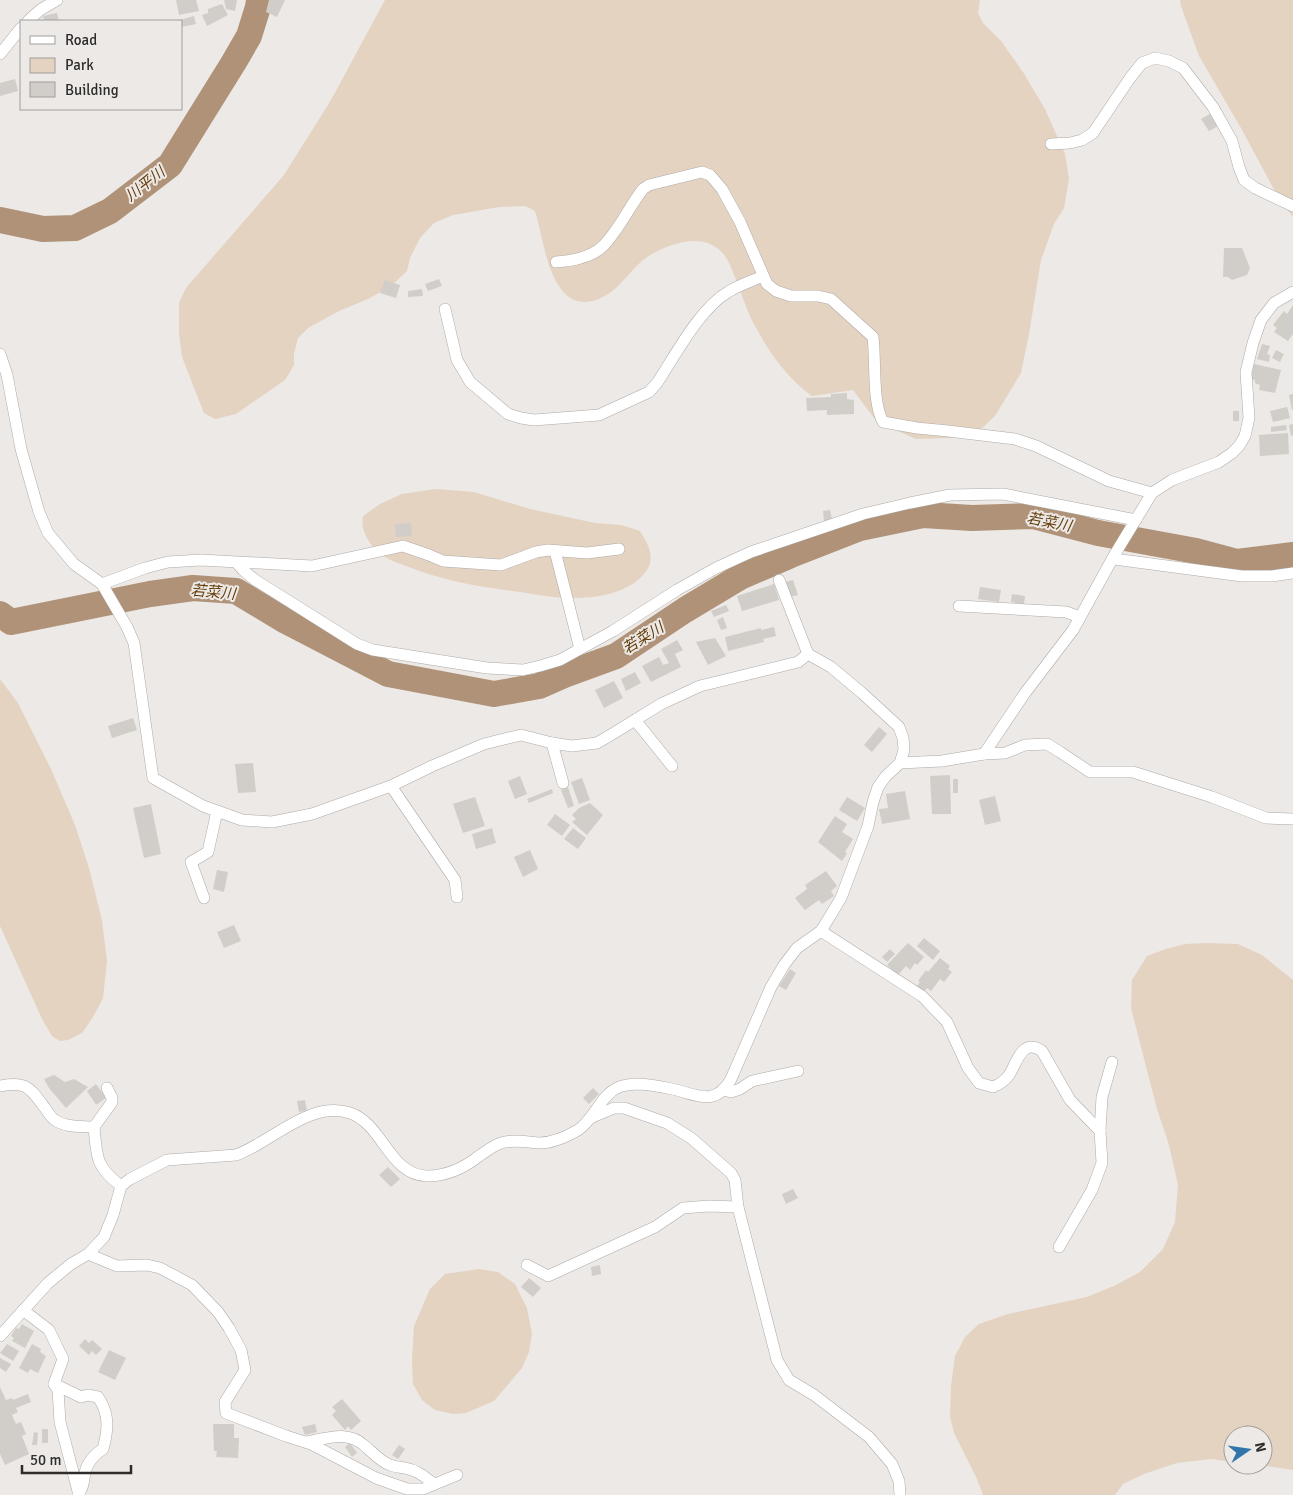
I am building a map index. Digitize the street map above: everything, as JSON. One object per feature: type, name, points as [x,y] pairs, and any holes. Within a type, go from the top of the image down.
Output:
[{"type":"street","points":[[29,20],[40,10],[57,0]]},
{"type":"street","points":[[0,54],[20,29]]},
{"type":"street","points":[[1051,144],[1082,140],[1093,133],[1142,63],[1156,58],[1169,61],[1183,68],[1213,108],[1232,141],[1244,180],[1255,188],[1293,206]]},
{"type":"street","points":[[556,262],[568,262],[602,248],[643,189],[649,185],[702,172],[710,175],[722,189],[740,222],[767,284],[776,291],[791,296],[818,296],[831,299],[873,337],[878,404],[883,422],[917,428],[1015,439],[1036,446],[1109,481],[1152,493]]},
{"type":"street","points":[[445,309],[457,360],[470,382],[490,399],[508,414],[521,418],[534,420],[574,418],[599,415],[649,392],[657,383],[701,315],[716,300],[728,292],[763,276]]},
{"type":"street","points":[[984,754],[1073,630],[1152,493],[1172,480],[1219,462],[1239,446],[1245,436],[1249,418],[1246,372],[1261,320],[1274,303],[1293,292]]},
{"type":"street","points":[[0,354],[7,375],[21,449],[39,512],[48,533],[74,564],[103,587],[127,627],[134,643],[153,778],[203,806],[242,820],[272,822],[312,814],[391,786],[484,744],[521,735],[572,746],[596,743],[661,704],[700,686],[798,662],[808,654]]},
{"type":"street","points":[[237,563],[242,570],[278,594],[357,644],[373,650],[487,668],[523,670],[560,660],[613,631],[677,590],[716,568],[751,552],[862,514],[950,495],[1003,494],[1134,523]]},
{"type":"street","points":[[103,587],[145,568],[168,562],[201,560],[312,566],[403,546],[442,561],[501,565],[536,552],[548,550],[586,553],[619,549]]},
{"type":"street","points":[[555,551],[580,649]]},
{"type":"street","points":[[1114,557],[1242,576],[1272,576],[1293,573]]},
{"type":"street","points":[[0,1336],[48,1283],[70,1264],[88,1254],[104,1237],[113,1215],[121,1186],[141,1172],[167,1160],[228,1156],[245,1152],[312,1115],[323,1112],[342,1111],[367,1122],[390,1154],[404,1167],[417,1174],[427,1176],[448,1173],[459,1169],[480,1156],[487,1149],[502,1142],[541,1143],[552,1142],[566,1137],[580,1128],[590,1118],[599,1104],[618,1087],[624,1085],[648,1084],[701,1097],[714,1096],[723,1090],[731,1079],[764,1004],[784,965],[797,948],[821,931],[841,898],[868,826],[878,787],[886,776],[900,763],[904,750],[903,738],[899,727],[831,667],[808,654],[779,580]]},
{"type":"street","points":[[959,606],[1066,612],[1080,617]]},
{"type":"street","points":[[635,720],[672,766]]},
{"type":"street","points":[[552,743],[564,783]]},
{"type":"street","points":[[900,763],[942,761],[984,754],[1005,754],[1025,745],[1047,744],[1090,772],[1133,772],[1212,797],[1266,818],[1293,819]]},
{"type":"street","points":[[391,786],[455,880],[457,897]]},
{"type":"street","points":[[204,898],[191,862],[208,852],[218,811]]},
{"type":"street","points":[[821,931],[922,996],[947,1022],[968,1068],[979,1083],[994,1087],[1003,1082],[1010,1074],[1021,1051],[1029,1047],[1037,1047],[1042,1051],[1070,1100],[1100,1131]]},
{"type":"street","points":[[1059,1247],[1092,1190],[1102,1163],[1100,1131],[1102,1097],[1112,1062]]},
{"type":"street","points":[[723,1090],[731,1092],[740,1089],[752,1081],[798,1071]]},
{"type":"street","points":[[0,1086],[14,1084],[31,1090],[53,1120],[60,1124],[94,1127]]},
{"type":"street","points":[[107,1088],[112,1102],[94,1127],[98,1159],[112,1180],[121,1186]]},
{"type":"street","points":[[590,1118],[614,1108],[624,1108],[667,1123],[691,1138],[731,1173],[735,1180],[738,1207],[777,1360],[789,1380],[814,1395],[869,1437],[892,1464],[899,1482],[900,1495]]},
{"type":"street","points":[[527,1265],[548,1276],[655,1227],[683,1208],[709,1206],[738,1207]]},
{"type":"street","points":[[88,1254],[117,1266],[147,1265],[160,1268],[192,1285],[218,1312],[241,1350],[244,1370],[225,1402],[226,1414],[312,1444],[376,1478],[407,1489],[423,1489],[457,1474]]},
{"type":"street","points":[[23,1310],[49,1330],[63,1358],[54,1384]]},
{"type":"street","points":[[54,1384],[58,1390],[60,1422],[78,1495]]},
{"type":"street","points":[[54,1384],[81,1397],[98,1397],[102,1402],[108,1425],[103,1449],[95,1454],[89,1462],[83,1488],[78,1495]]},
{"type":"street","points":[[306,1442],[348,1436],[358,1440],[381,1461],[422,1474],[434,1484]]},
{"type":"green space","points":[[385,0],[980,0],[978,13],[983,23],[1001,41],[1023,72],[1045,109],[1065,154],[1069,179],[1064,208],[1054,224],[1041,260],[1021,373],[995,416],[981,429],[951,438],[916,439],[877,422],[853,390],[812,396],[787,373],[766,345],[751,319],[727,259],[721,251],[710,244],[693,241],[666,247],[643,260],[611,292],[603,297],[588,302],[574,300],[562,291],[557,283],[547,257],[535,211],[525,206],[499,207],[453,215],[434,223],[420,238],[410,258],[407,271],[391,286],[308,328],[298,338],[294,354],[294,365],[285,380],[236,414],[215,419],[204,413],[182,357],[179,334],[179,303],[186,288],[284,175],[331,100]]},
{"type":"green space","points":[[1180,0],[1293,0],[1293,217],[1278,197],[1199,56]]},
{"type":"green space","points":[[436,489],[474,492],[530,509],[595,523],[621,525],[640,531],[650,551],[651,557],[648,568],[638,580],[616,592],[599,596],[567,598],[448,580],[392,561],[371,544],[363,526],[363,516],[380,504],[402,494]]},
{"type":"green space","points":[[0,679],[18,703],[51,769],[75,825],[89,868],[102,920],[107,961],[103,998],[82,1033],[68,1040],[60,1041],[52,1036],[43,1021],[0,926]]},
{"type":"green space","points":[[1185,944],[1238,944],[1262,955],[1293,980],[1293,1470],[1273,1467],[1273,1425],[1223,1425],[1223,1461],[1211,1459],[1177,1463],[1144,1474],[1123,1484],[1115,1495],[983,1495],[954,1433],[950,1416],[955,1356],[965,1337],[979,1324],[1008,1314],[1087,1297],[1116,1285],[1140,1272],[1163,1249],[1175,1222],[1178,1185],[1169,1145],[1157,1109],[1131,1008],[1132,980],[1147,956]]},
{"type":"green space","points":[[479,1269],[498,1272],[515,1284],[527,1308],[532,1334],[529,1352],[522,1368],[494,1401],[466,1413],[453,1414],[435,1410],[422,1400],[413,1384],[414,1326],[430,1289],[445,1274]]},
{"type":"building","points":[[176,0],[196,0],[199,11],[179,15]]},
{"type":"building","points":[[224,0],[237,0],[235,11],[226,9]]},
{"type":"building","points":[[269,0],[285,0],[277,17],[266,12]]},
{"type":"building","points":[[222,4],[228,15],[207,26],[202,15],[208,13],[208,9]]},
{"type":"building","points":[[57,13],[59,20],[44,20],[43,16]]},
{"type":"building","points":[[194,16],[196,24],[182,27],[182,20],[180,20]]},
{"type":"building","points":[[15,79],[18,91],[0,96],[0,83]]},
{"type":"building","points":[[1210,114],[1218,126],[1209,131],[1201,119]]},
{"type":"building","points":[[1224,248],[1242,248],[1250,268],[1247,275],[1232,280],[1228,277],[1223,277]]},
{"type":"building","points":[[439,279],[442,286],[428,291],[425,284]]},
{"type":"building","points":[[385,280],[400,285],[396,298],[380,293]]},
{"type":"building","points":[[422,289],[423,296],[408,297],[408,291]]},
{"type":"building","points":[[1293,305],[1293,334],[1288,341],[1274,332],[1277,328],[1273,325],[1284,311],[1287,314]]},
{"type":"building","points":[[1262,344],[1270,346],[1267,354],[1270,355],[1269,362],[1257,359]]},
{"type":"building","points":[[1276,350],[1284,354],[1280,362],[1272,358]]},
{"type":"building","points":[[1254,364],[1281,370],[1275,393],[1259,390],[1260,385],[1251,379]]},
{"type":"building","points":[[847,393],[847,399],[854,400],[854,414],[827,415],[827,410],[807,411],[806,398],[831,397],[831,394]]},
{"type":"building","points":[[1293,394],[1293,410],[1292,410],[1289,395]]},
{"type":"building","points":[[1287,407],[1290,418],[1273,422],[1270,411]]},
{"type":"building","points":[[1233,411],[1239,411],[1239,421],[1233,421]]},
{"type":"building","points":[[1293,424],[1293,435],[1291,436],[1289,425]]},
{"type":"building","points":[[1286,425],[1287,430],[1271,432],[1271,427]]},
{"type":"building","points":[[1288,433],[1289,454],[1260,456],[1259,435]]},
{"type":"building","points":[[830,510],[832,520],[824,521],[823,511]]},
{"type":"building","points":[[411,523],[412,536],[396,537],[395,524]]},
{"type":"building","points":[[793,580],[798,595],[789,597],[785,582]]},
{"type":"building","points":[[774,584],[779,600],[742,611],[737,596]]},
{"type":"building","points":[[980,587],[1001,590],[999,602],[978,599]]},
{"type":"building","points":[[1012,594],[1025,596],[1024,604],[1011,602]]},
{"type":"building","points":[[726,605],[729,611],[714,617],[711,611]]},
{"type":"building","points":[[723,617],[727,628],[721,630],[717,620]]},
{"type":"building","points":[[774,627],[776,636],[763,639],[764,642],[728,651],[725,637],[761,628],[761,630]]},
{"type":"building","points":[[715,638],[726,656],[708,665],[696,642]]},
{"type":"building","points":[[677,640],[683,650],[675,654],[681,667],[651,682],[642,666],[659,657],[663,665],[669,663],[661,649]]},
{"type":"building","points":[[635,672],[641,683],[626,691],[621,679]]},
{"type":"building","points":[[614,681],[623,698],[604,708],[595,690]]},
{"type":"building","points":[[133,718],[137,730],[112,738],[108,726]]},
{"type":"building","points":[[879,727],[887,734],[872,752],[864,745]]},
{"type":"building","points":[[253,763],[256,792],[238,793],[235,764]]},
{"type":"building","points":[[950,775],[951,814],[932,814],[930,776]]},
{"type":"building","points":[[520,776],[527,794],[515,799],[508,781]]},
{"type":"building","points":[[582,778],[590,800],[579,804],[571,782]]},
{"type":"building","points":[[953,779],[958,779],[958,793],[953,793]]},
{"type":"building","points":[[568,787],[574,806],[568,808],[561,790]]},
{"type":"building","points":[[552,789],[553,793],[529,803],[527,799]]},
{"type":"building","points":[[905,791],[910,819],[882,824],[879,809],[888,808],[886,794]]},
{"type":"building","points":[[995,796],[1001,821],[985,825],[979,800]]},
{"type":"building","points":[[475,797],[485,826],[463,833],[453,804]]},
{"type":"building","points":[[847,797],[865,808],[857,821],[839,810]]},
{"type":"building","points":[[590,803],[603,815],[587,835],[572,822],[576,819],[572,815],[579,808]]},
{"type":"building","points":[[151,804],[161,854],[144,858],[133,808]]},
{"type":"building","points":[[555,814],[570,825],[562,836],[547,825]]},
{"type":"building","points":[[835,816],[847,824],[842,832],[853,839],[842,861],[818,842]]},
{"type":"building","points":[[492,828],[496,843],[476,849],[472,834]]},
{"type":"building","points":[[573,828],[586,838],[578,849],[564,839]]},
{"type":"building","points":[[530,850],[538,869],[523,877],[514,857]]},
{"type":"building","points":[[217,870],[228,872],[224,892],[213,889]]},
{"type":"building","points":[[826,871],[837,886],[831,891],[834,896],[822,904],[819,900],[805,910],[795,898],[807,889],[805,885]]},
{"type":"building","points":[[234,925],[241,941],[224,948],[217,932]]},
{"type":"building","points":[[924,938],[940,951],[933,960],[917,946]]},
{"type":"building","points":[[908,943],[924,957],[917,965],[915,963],[910,970],[906,966],[898,975],[887,965]]},
{"type":"building","points":[[890,949],[895,954],[887,962],[882,957]]},
{"type":"building","points":[[940,958],[950,966],[948,969],[952,972],[944,982],[940,979],[931,991],[927,988],[924,992],[917,986],[920,982],[918,981],[926,970],[928,972]]},
{"type":"building","points":[[790,969],[796,973],[786,990],[779,986]]},
{"type":"building","points":[[54,1075],[65,1082],[74,1079],[88,1087],[66,1108],[44,1079]]},
{"type":"building","points":[[96,1084],[106,1098],[96,1105],[87,1091]]},
{"type":"building","points":[[593,1088],[599,1094],[589,1104],[583,1098]]},
{"type":"building","points":[[305,1100],[307,1111],[299,1112],[297,1101]]},
{"type":"building","points":[[388,1167],[400,1179],[391,1187],[379,1175]]},
{"type":"building","points":[[793,1189],[798,1198],[786,1204],[782,1194]]},
{"type":"building","points":[[600,1265],[601,1274],[592,1276],[591,1267]]},
{"type":"building","points":[[529,1278],[541,1288],[533,1297],[521,1287]]},
{"type":"building","points":[[22,1324],[34,1331],[25,1348],[12,1341],[14,1338],[11,1336],[16,1328],[19,1329]]},
{"type":"building","points":[[85,1339],[89,1343],[92,1340],[102,1349],[96,1355],[92,1351],[89,1355],[79,1346]]},
{"type":"building","points":[[7,1344],[19,1351],[13,1361],[0,1353]]},
{"type":"building","points":[[32,1344],[41,1349],[40,1352],[46,1356],[38,1373],[30,1369],[28,1373],[19,1368]]},
{"type":"building","points":[[109,1350],[126,1358],[115,1380],[98,1372]]},
{"type":"building","points":[[0,1358],[11,1364],[6,1372],[0,1368]]},
{"type":"building","points":[[0,1387],[6,1400],[12,1398],[13,1400],[28,1394],[31,1402],[16,1408],[18,1412],[12,1415],[16,1424],[21,1422],[26,1434],[22,1436],[29,1454],[5,1465],[0,1454]]},
{"type":"building","points":[[342,1399],[361,1421],[351,1430],[348,1426],[345,1430],[332,1415],[336,1411],[332,1407]]},
{"type":"building","points":[[213,1424],[234,1424],[234,1438],[239,1438],[238,1458],[216,1457],[217,1451],[214,1451]]},
{"type":"building","points":[[315,1424],[317,1432],[305,1435],[302,1427]]},
{"type":"building","points":[[42,1429],[48,1429],[48,1443],[42,1443]]},
{"type":"building","points":[[34,1432],[38,1433],[37,1445],[32,1445]]},
{"type":"building","points":[[350,1443],[357,1453],[352,1457],[345,1447]]},
{"type":"building","points":[[399,1445],[405,1449],[398,1459],[392,1455]]},
{"type":"waterway","name":"川平川","points":[[0,220],[43,229],[75,228],[110,211],[170,165],[249,36],[259,0]]},
{"type":"waterway","name":"若菜川","points":[[0,614],[11,622],[150,594],[193,588],[236,591],[286,621],[388,674],[494,694],[539,686],[616,656],[685,610],[740,577],[791,555],[860,528],[923,515],[972,518],[1033,516],[1098,533],[1196,551],[1237,562],[1293,555]]}]
